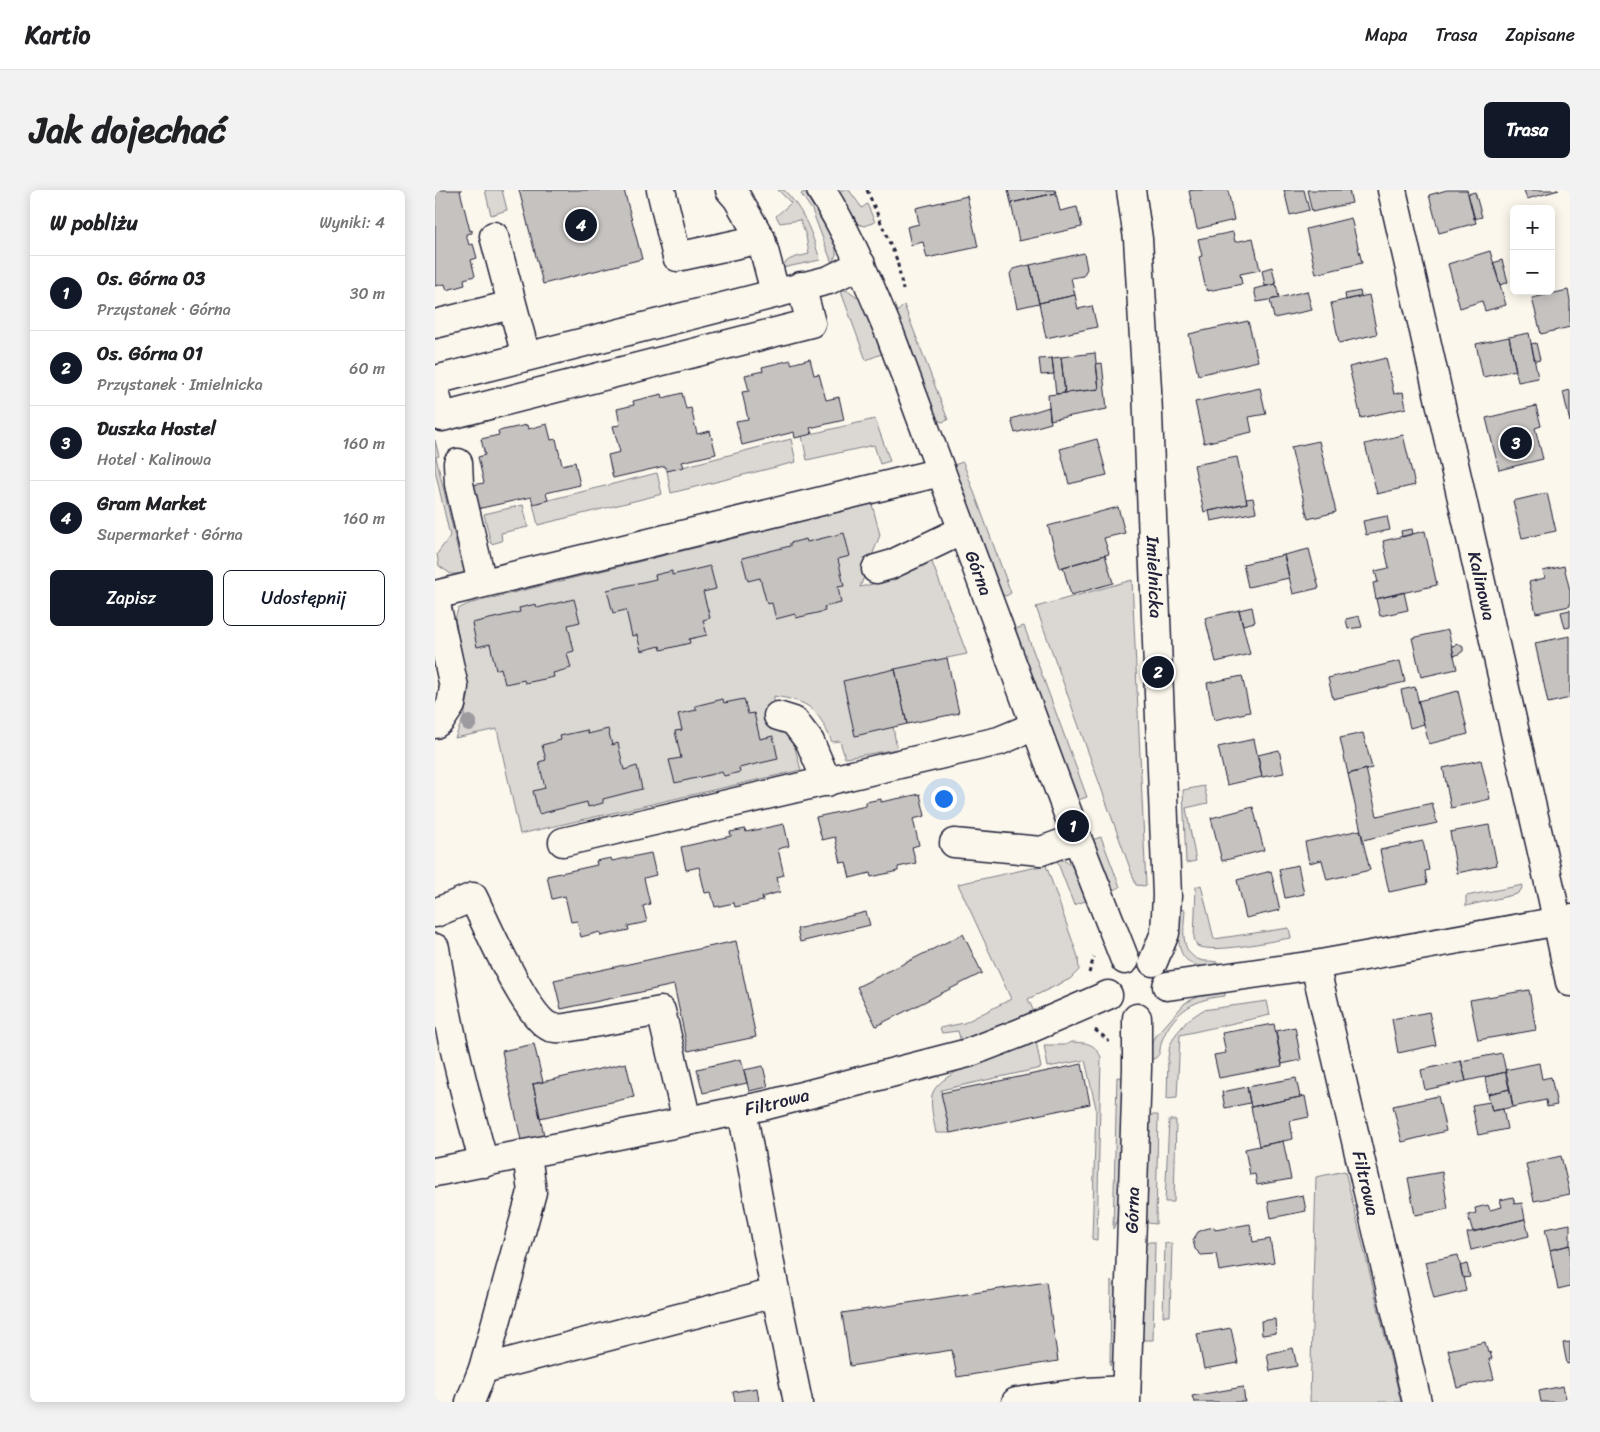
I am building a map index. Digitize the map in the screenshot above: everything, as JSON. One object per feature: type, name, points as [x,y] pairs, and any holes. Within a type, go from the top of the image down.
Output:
[{"type":"street","points":[[661,190],[677,257],[761,239]]},
{"type":"street","points":[[730,190],[737,198],[761,239],[775,292]]},
{"type":"street","name":"Górna","points":[[821,190],[834,210],[861,264],[890,334],[1077,838],[1125,960]]},
{"type":"street","name":"Imielnicka","points":[[1131,190],[1138,239],[1147,389],[1167,896],[1165,933],[1153,962]]},
{"type":"street","name":"Kalinowa","points":[[1392,190],[1553,896],[1563,920],[1570,982]]},
{"type":"street","points":[[494,236],[526,356]]},
{"type":"street","points":[[435,380],[775,292],[829,280],[861,264]]},
{"type":"street","points":[[435,392],[442,418],[811,322],[801,286]]},
{"type":"street","points":[[435,324],[511,305]]},
{"type":"street","points":[[458,463],[459,484],[482,583]]},
{"type":"street","points":[[435,595],[941,472]]},
{"type":"street","points":[[876,569],[890,565],[963,530]]},
{"type":"street","points":[[435,599],[454,687],[451,705],[441,720],[435,724]]},
{"type":"street","points":[[778,716],[794,721],[810,742],[827,782]]},
{"type":"street","points":[[563,842],[999,742],[1035,726]]},
{"type":"street","points":[[954,843],[1041,851],[1077,838]]},
{"type":"street","points":[[435,913],[473,897],[518,989],[534,1013],[549,1027],[565,1028],[661,1010],[687,1121]]},
{"type":"street","points":[[1167,986],[1315,965],[1563,920]]},
{"type":"street","points":[[435,948],[441,989],[457,1060],[484,1163]]},
{"type":"street","points":[[1144,958],[1153,962],[1163,972],[1167,986],[1164,1002],[1153,1013],[1137,1018],[1127,1016],[1113,1004],[1109,995],[1107,988],[1110,975],[1125,960],[1144,958]]},
{"type":"street","name":"Filtrowa","points":[[1315,965],[1417,1402]]},
{"type":"street","name":"Filtrowa","points":[[435,1172],[754,1108],[968,1053],[1109,995]]},
{"type":"street","name":"Górna","points":[[1126,1396],[1137,1078],[1137,1018]]},
{"type":"street","points":[[754,1108],[775,1293],[798,1402]]},
{"type":"street","points":[[467,1402],[483,1368],[532,1192],[527,1154]]},
{"type":"street","points":[[483,1368],[775,1293]]},
{"type":"street","points":[[1016,1402],[1086,1392],[1126,1396]]},
{"type":"path","points":[[1092,1029],[1107,1039],[1111,1046]]},
{"type":"shaded area","points":[[485,190],[502,190],[507,210],[491,215]]},
{"type":"shaded area","points":[[778,190],[784,190],[802,214],[820,260],[782,268],[790,260],[809,254],[806,236],[800,220],[780,223],[776,216],[791,203]]},
{"type":"shaded area","points":[[838,190],[849,190],[862,208],[867,204],[875,222],[864,226],[858,224]]},
{"type":"shaded area","points":[[804,192],[836,242],[836,255],[832,263],[812,210],[801,194]]},
{"type":"shaded area","points":[[840,289],[849,291],[860,299],[884,353],[866,360]]},
{"type":"shaded area","points":[[904,305],[948,420],[942,422],[936,419],[897,312]]},
{"type":"shaded area","points":[[875,419],[890,461],[880,464],[874,445],[807,460],[802,436]]},
{"type":"shaded area","points":[[791,439],[796,462],[671,493],[667,471]]},
{"type":"shaded area","points":[[435,440],[439,456],[436,457],[460,559],[464,559],[466,569],[464,574],[451,574],[439,566],[437,554],[450,536],[435,470]]},
{"type":"shaded area","points":[[963,462],[1011,593],[1006,596],[1001,594],[954,465]]},
{"type":"shaded area","points":[[657,473],[662,494],[538,525],[533,504]]},
{"type":"shaded area","points":[[872,504],[880,535],[860,587],[897,578],[930,557],[967,654],[947,658],[893,727],[897,749],[845,758],[840,741],[832,742],[822,721],[811,708],[797,701],[774,696],[774,727],[792,737],[801,770],[520,834],[497,729],[455,738],[464,716],[469,693],[455,619],[458,609],[468,604]]},
{"type":"shaded area","points":[[523,505],[528,527],[501,533],[502,541],[491,544],[484,514]]},
{"type":"shaded area","points":[[1132,580],[1146,886],[1136,885],[1036,607]]},
{"type":"shaded area","points":[[1024,626],[1087,797],[1078,800],[1015,629]]},
{"type":"shaded area","points":[[1204,786],[1208,803],[1186,808],[1196,861],[1186,863],[1183,790]]},
{"type":"shaded area","points":[[1101,837],[1120,887],[1112,891],[1092,840]]},
{"type":"shaded area","points":[[1056,858],[1063,860],[1074,868],[1088,900],[1074,905]]},
{"type":"shaded area","points":[[1046,865],[1078,957],[1079,970],[1070,979],[1028,999],[1035,1014],[961,1042],[958,1031],[942,1033],[940,1028],[964,1023],[1011,999],[958,884]]},
{"type":"shaded area","points":[[1201,885],[1214,939],[1289,928],[1291,938],[1229,948],[1217,949],[1197,946],[1194,938],[1196,887]]},
{"type":"shaded area","points":[[1523,885],[1517,894],[1466,906],[1466,896]]},
{"type":"shaded area","points":[[1180,909],[1185,910],[1184,939],[1189,952],[1193,957],[1200,960],[1220,963],[1221,967],[1206,967],[1194,964],[1187,960],[1182,953],[1179,944]]},
{"type":"shaded area","points":[[1225,992],[1225,996],[1196,1003],[1180,1013],[1168,1029],[1159,1055],[1150,1060],[1151,1045],[1156,1036],[1185,1003],[1200,996]]},
{"type":"shaded area","points":[[1267,1001],[1270,1015],[1180,1035],[1177,1098],[1167,1099],[1170,1045],[1176,1034],[1188,1020],[1203,1010]]},
{"type":"shaded area","points":[[1036,1041],[1041,1068],[941,1090],[950,1133],[936,1133],[932,1114],[932,1095],[937,1086],[961,1069]]},
{"type":"shaded area","points":[[1072,1042],[1085,1043],[1092,1046],[1101,1057],[1097,1240],[1092,1239],[1096,1108],[1085,1060],[1048,1067],[1044,1045],[1065,1045]]},
{"type":"shaded area","points":[[1117,1077],[1124,1078],[1119,1207],[1118,1218],[1113,1229]]},
{"type":"shaded area","points":[[1152,1115],[1158,1115],[1156,1224],[1148,1223],[1145,1218],[1147,1118]]},
{"type":"shaded area","points":[[1169,1120],[1176,1120],[1174,1202],[1165,1202]]},
{"type":"shaded area","points":[[1345,1171],[1401,1402],[1310,1402],[1316,1177]]},
{"type":"shaded area","points":[[1149,1242],[1155,1242],[1153,1340],[1144,1340],[1141,1336],[1142,1248]]},
{"type":"shaded area","points":[[1165,1243],[1172,1244],[1170,1316],[1163,1316]]},
{"type":"shaded area","points":[[1111,1280],[1116,1291],[1116,1351],[1110,1366]]},
{"type":"building","points":[[435,190],[462,190],[460,191],[470,231],[472,230],[472,233],[466,234],[469,245],[473,244],[477,258],[471,260],[475,276],[464,279],[465,285],[447,290],[445,284],[435,286]]},
{"type":"building","points":[[519,190],[624,190],[642,259],[543,284]]},
{"type":"building","points":[[1008,190],[1055,190],[1056,193],[1011,203]]},
{"type":"building","points":[[1228,190],[1234,220],[1197,229],[1189,191]]},
{"type":"building","points":[[1284,190],[1304,190],[1309,210],[1290,215]]},
{"type":"building","points":[[1307,190],[1349,190],[1352,203],[1312,212]]},
{"type":"building","points":[[1447,190],[1467,190],[1476,223],[1439,233],[1429,195]]},
{"type":"building","points":[[1524,190],[1559,190],[1527,199]]},
{"type":"building","points":[[1475,192],[1482,217],[1474,219],[1468,194]]},
{"type":"building","points":[[1056,193],[1060,211],[1077,207],[1082,227],[1019,241],[1011,203]]},
{"type":"building","points":[[967,196],[978,247],[927,258],[923,242],[911,245],[907,227],[919,224],[916,208]]},
{"type":"building","points":[[1351,218],[1362,263],[1316,274],[1306,229]]},
{"type":"building","points":[[1233,232],[1235,242],[1253,238],[1260,270],[1240,274],[1242,284],[1208,291],[1208,289],[1206,290],[1199,257],[1202,256],[1198,239]]},
{"type":"building","points":[[1490,251],[1506,305],[1485,311],[1482,301],[1460,308],[1448,264]]},
{"type":"building","points":[[1084,253],[1087,269],[1083,276],[1071,278],[1075,295],[1039,303],[1030,265]]},
{"type":"building","points":[[1502,260],[1508,282],[1500,285],[1493,263]]},
{"type":"building","points":[[1030,265],[1039,303],[1017,308],[1010,274],[1013,269]]},
{"type":"building","points":[[1272,267],[1276,284],[1265,286],[1262,270]]},
{"type":"building","points":[[1276,284],[1279,298],[1257,302],[1254,289]]},
{"type":"building","points":[[1568,290],[1570,327],[1541,334],[1532,298],[1555,295],[1555,293]]},
{"type":"building","points":[[1307,291],[1312,310],[1274,318],[1270,300]]},
{"type":"building","points":[[1360,291],[1361,296],[1346,300],[1345,294]]},
{"type":"building","points":[[1075,295],[1078,309],[1092,306],[1097,327],[1046,338],[1039,303]]},
{"type":"building","points":[[1369,295],[1377,334],[1339,343],[1331,303]]},
{"type":"building","points":[[1248,321],[1258,361],[1198,375],[1189,334]]},
{"type":"building","points":[[1529,333],[1538,378],[1518,382],[1509,337]]},
{"type":"building","points":[[1509,337],[1516,370],[1483,377],[1476,344]]},
{"type":"building","points":[[1536,343],[1540,360],[1535,361],[1531,344]]},
{"type":"building","points":[[1095,353],[1099,389],[1065,393],[1061,357]]},
{"type":"building","points":[[1061,357],[1065,393],[1056,394],[1052,358]]},
{"type":"building","points":[[1052,358],[1054,374],[1041,375],[1039,359]]},
{"type":"building","points":[[1386,358],[1394,394],[1403,392],[1406,408],[1361,418],[1349,367]]},
{"type":"building","points":[[810,359],[814,375],[819,374],[826,400],[839,397],[844,420],[810,428],[812,434],[795,438],[794,432],[742,445],[736,421],[748,419],[742,392],[749,391],[745,375],[763,371],[762,367],[791,360],[791,364]]},
{"type":"building","points":[[1102,363],[1107,409],[1050,420],[1048,395],[1099,389],[1096,364]]},
{"type":"building","points":[[1260,388],[1266,414],[1249,417],[1252,432],[1204,443],[1195,402]]},
{"type":"building","points":[[1570,390],[1570,422],[1563,392]]},
{"type":"building","points":[[682,393],[686,409],[691,408],[697,434],[710,431],[716,454],[682,462],[684,467],[667,471],[665,466],[613,478],[608,455],[620,452],[613,426],[620,425],[617,409],[634,405],[633,401],[662,394],[663,398]]},
{"type":"building","points":[[1536,406],[1541,426],[1535,428],[1543,459],[1499,470],[1486,418]]},
{"type":"building","points":[[1049,407],[1051,423],[1015,433],[1011,419]]},
{"type":"building","points":[[547,424],[551,440],[556,439],[562,465],[575,462],[580,485],[546,493],[548,500],[533,504],[531,497],[477,509],[472,485],[484,483],[478,457],[485,455],[481,439],[499,435],[498,431],[527,425],[528,429]]},
{"type":"building","points":[[1403,435],[1415,485],[1377,494],[1365,444]]},
{"type":"building","points":[[1097,439],[1107,475],[1069,484],[1060,449]]},
{"type":"building","points":[[1319,441],[1336,512],[1308,519],[1291,447]]},
{"type":"building","points":[[1237,457],[1247,503],[1204,512],[1194,465]]},
{"type":"building","points":[[1547,493],[1556,531],[1522,538],[1513,501]]},
{"type":"building","points":[[1253,498],[1256,512],[1211,521],[1209,511],[1247,503],[1246,499]]},
{"type":"building","points":[[1118,507],[1125,533],[1104,538],[1109,554],[1060,568],[1048,526]]},
{"type":"building","points":[[1387,516],[1390,530],[1366,535],[1363,521]]},
{"type":"building","points":[[1412,529],[1413,534],[1402,537],[1401,531]]},
{"type":"building","points":[[1425,531],[1437,585],[1376,599],[1373,583],[1378,582],[1375,571],[1389,568],[1383,541]]},
{"type":"building","points":[[844,533],[850,556],[838,559],[844,586],[838,587],[841,603],[824,607],[825,611],[796,618],[795,614],[776,619],[772,603],[767,604],[760,578],[748,581],[742,558],[790,546],[790,543],[806,539],[807,542]]},
{"type":"building","points":[[1309,549],[1319,588],[1293,594],[1284,555]]},
{"type":"building","points":[[1105,555],[1113,583],[1071,595],[1063,567]]},
{"type":"building","points":[[1284,555],[1289,578],[1248,587],[1243,564]]},
{"type":"building","points":[[710,566],[716,589],[703,592],[710,618],[703,620],[707,635],[689,639],[690,643],[661,650],[660,646],[641,651],[637,635],[632,636],[626,610],[613,613],[607,590],[656,579],[655,575],[672,571],[672,575]]},
{"type":"building","points":[[1564,566],[1570,591],[1570,606],[1536,613],[1529,582],[1545,578],[1543,571]]},
{"type":"building","points":[[1404,592],[1408,610],[1380,616],[1376,599]]},
{"type":"building","points":[[574,599],[580,622],[568,625],[574,651],[567,653],[571,668],[553,673],[554,677],[525,683],[524,680],[505,684],[501,668],[496,670],[490,644],[477,647],[472,623],[520,612],[519,608],[536,604],[537,608]]},
{"type":"building","points":[[1252,607],[1255,622],[1243,625],[1239,610]]},
{"type":"building","points":[[1239,610],[1250,654],[1216,662],[1205,618]]},
{"type":"building","points":[[1570,610],[1570,627],[1565,628],[1561,612]]},
{"type":"building","points":[[1359,616],[1362,627],[1348,629],[1346,619]]},
{"type":"building","points":[[1448,630],[1457,669],[1421,677],[1412,638]]},
{"type":"building","points":[[1570,636],[1570,698],[1548,703],[1535,643]]},
{"type":"building","points":[[1458,644],[1463,647],[1463,651],[1454,656],[1452,646]]},
{"type":"building","points":[[947,658],[959,713],[907,724],[895,669]]},
{"type":"building","points":[[1400,661],[1405,682],[1333,699],[1328,678]]},
{"type":"building","points":[[895,669],[907,724],[855,736],[843,681]]},
{"type":"building","points":[[1242,676],[1250,712],[1214,720],[1207,683]]},
{"type":"building","points":[[1415,687],[1424,724],[1410,728],[1401,690]]},
{"type":"building","points":[[1458,691],[1468,734],[1429,744],[1418,701]]},
{"type":"building","points":[[723,699],[724,703],[744,699],[748,714],[754,713],[760,739],[773,736],[778,759],[739,768],[740,772],[724,776],[722,772],[675,783],[669,760],[681,758],[675,731],[682,730],[678,714],[697,710],[695,706]]},
{"type":"building","points":[[608,729],[612,745],[618,743],[624,770],[637,766],[642,789],[603,799],[603,803],[588,807],[587,802],[539,814],[533,791],[545,788],[539,762],[546,760],[542,745],[561,740],[560,736],[587,730],[588,734]]},
{"type":"building","points":[[1363,733],[1372,768],[1348,774],[1340,738]]},
{"type":"building","points":[[1254,739],[1262,777],[1227,785],[1218,747]]},
{"type":"building","points":[[1279,750],[1284,773],[1262,777],[1258,755]]},
{"type":"building","points":[[1481,760],[1490,799],[1451,808],[1443,768]]},
{"type":"building","points":[[1366,769],[1377,816],[1432,803],[1437,823],[1363,840],[1348,774]]},
{"type":"building","points":[[920,794],[925,816],[913,819],[919,845],[912,847],[916,863],[898,867],[898,871],[871,877],[870,873],[850,878],[846,862],[841,863],[835,837],[822,840],[816,817],[866,806],[866,802],[881,799],[881,802]]},
{"type":"building","points":[[1253,807],[1264,850],[1222,861],[1211,818]]},
{"type":"building","points":[[784,824],[789,846],[778,849],[784,875],[777,877],[780,892],[762,897],[763,901],[735,907],[734,903],[715,907],[711,892],[705,893],[699,867],[686,870],[681,847],[731,836],[730,832],[745,829],[746,832]]},
{"type":"building","points":[[1489,825],[1497,865],[1457,873],[1450,832]]},
{"type":"building","points":[[1360,830],[1370,870],[1327,880],[1322,860],[1309,863],[1305,842]]},
{"type":"building","points":[[1423,841],[1429,870],[1425,871],[1427,884],[1389,892],[1380,850]]},
{"type":"building","points":[[651,853],[656,875],[644,878],[650,904],[643,906],[647,922],[628,926],[629,930],[601,936],[600,932],[581,937],[577,921],[571,922],[565,896],[552,899],[547,876],[597,865],[596,861],[611,858],[612,861]]},
{"type":"building","points":[[1298,865],[1304,894],[1285,898],[1279,869]]},
{"type":"building","points":[[1271,871],[1280,910],[1246,918],[1237,880]]},
{"type":"building","points":[[866,912],[870,925],[800,942],[797,929]]},
{"type":"building","points":[[963,934],[982,973],[876,1026],[857,987]]},
{"type":"building","points":[[736,941],[756,1037],[688,1051],[674,985],[561,1009],[554,980]]},
{"type":"building","points":[[1529,990],[1536,1030],[1478,1040],[1470,1000]]},
{"type":"building","points":[[1429,1012],[1436,1045],[1398,1053],[1392,1019]]},
{"type":"building","points":[[1274,1024],[1282,1066],[1219,1078],[1214,1055],[1226,1053],[1222,1033]]},
{"type":"building","points":[[1295,1027],[1301,1060],[1282,1064],[1276,1031]]},
{"type":"building","points":[[534,1044],[543,1082],[533,1084],[545,1140],[522,1145],[502,1051]]},
{"type":"building","points":[[1502,1053],[1506,1072],[1466,1081],[1461,1061]]},
{"type":"building","points":[[741,1059],[747,1083],[703,1093],[697,1069]]},
{"type":"building","points":[[1461,1061],[1466,1081],[1425,1090],[1421,1070]]},
{"type":"building","points":[[626,1063],[634,1097],[540,1118],[533,1084]]},
{"type":"building","points":[[1539,1063],[1542,1079],[1551,1077],[1557,1105],[1547,1107],[1546,1100],[1513,1107],[1505,1070]]},
{"type":"building","points":[[1082,1064],[1090,1104],[950,1133],[941,1093]]},
{"type":"building","points":[[763,1066],[768,1087],[749,1091],[744,1070]]},
{"type":"building","points":[[1506,1072],[1510,1089],[1488,1094],[1485,1077]]},
{"type":"building","points":[[1296,1078],[1300,1097],[1251,1107],[1247,1087]]},
{"type":"building","points":[[1247,1087],[1250,1103],[1225,1108],[1222,1092]]},
{"type":"building","points":[[1510,1089],[1513,1107],[1492,1111],[1488,1094]]},
{"type":"building","points":[[1305,1096],[1309,1117],[1290,1121],[1293,1139],[1259,1146],[1251,1107]]},
{"type":"building","points":[[1438,1096],[1446,1131],[1402,1142],[1393,1106]]},
{"type":"building","points":[[1490,1102],[1492,1111],[1503,1109],[1507,1129],[1478,1135],[1472,1105]]},
{"type":"building","points":[[1283,1141],[1291,1179],[1257,1185],[1255,1174],[1250,1175],[1245,1149]]},
{"type":"building","points":[[1561,1156],[1570,1194],[1534,1201],[1526,1164]]},
{"type":"building","points":[[1442,1172],[1448,1209],[1415,1215],[1408,1178]]},
{"type":"building","points":[[1303,1195],[1306,1211],[1271,1218],[1268,1202]]},
{"type":"building","points":[[1513,1197],[1515,1204],[1522,1203],[1525,1219],[1473,1232],[1468,1215],[1476,1213],[1475,1208],[1488,1205],[1490,1210],[1502,1207],[1500,1200]]},
{"type":"building","points":[[1525,1219],[1529,1236],[1471,1250],[1467,1233]]},
{"type":"building","points":[[1250,1224],[1253,1242],[1270,1239],[1274,1262],[1219,1271],[1216,1254],[1201,1255],[1195,1249],[1193,1240],[1198,1232],[1214,1227],[1215,1230]]},
{"type":"building","points":[[1570,1224],[1570,1245],[1550,1250],[1545,1229]]},
{"type":"building","points":[[1570,1245],[1570,1286],[1558,1289],[1550,1250]]},
{"type":"building","points":[[1458,1255],[1466,1291],[1434,1299],[1425,1262]]},
{"type":"building","points":[[1467,1264],[1470,1277],[1463,1278],[1460,1266]]},
{"type":"building","points":[[1046,1282],[1058,1361],[957,1377],[952,1350],[850,1366],[842,1313]]},
{"type":"building","points":[[1275,1319],[1276,1333],[1262,1335],[1261,1321]]},
{"type":"building","points":[[1231,1328],[1238,1363],[1204,1369],[1197,1334]]},
{"type":"building","points":[[1485,1342],[1492,1359],[1489,1359],[1494,1379],[1457,1388],[1448,1350]]},
{"type":"building","points":[[1570,1342],[1570,1363],[1567,1364],[1563,1343]]},
{"type":"building","points":[[1293,1348],[1297,1366],[1270,1371],[1267,1354]]},
{"type":"building","points":[[1563,1386],[1567,1402],[1541,1402],[1539,1391]]},
{"type":"building","points":[[1243,1387],[1245,1402],[1194,1402],[1192,1396]]},
{"type":"building","points":[[757,1388],[759,1402],[735,1402],[733,1392]]},
{"type":"place","name":"Gram Market","points":[[581,225]]},
{"type":"place","name":"Duszka Hostel","points":[[1516,443]]},
{"type":"place","name":"Os. Górna 01","points":[[1158,672]]},
{"type":"place","name":"Os. Górna 03","points":[[1073,826]]}]
